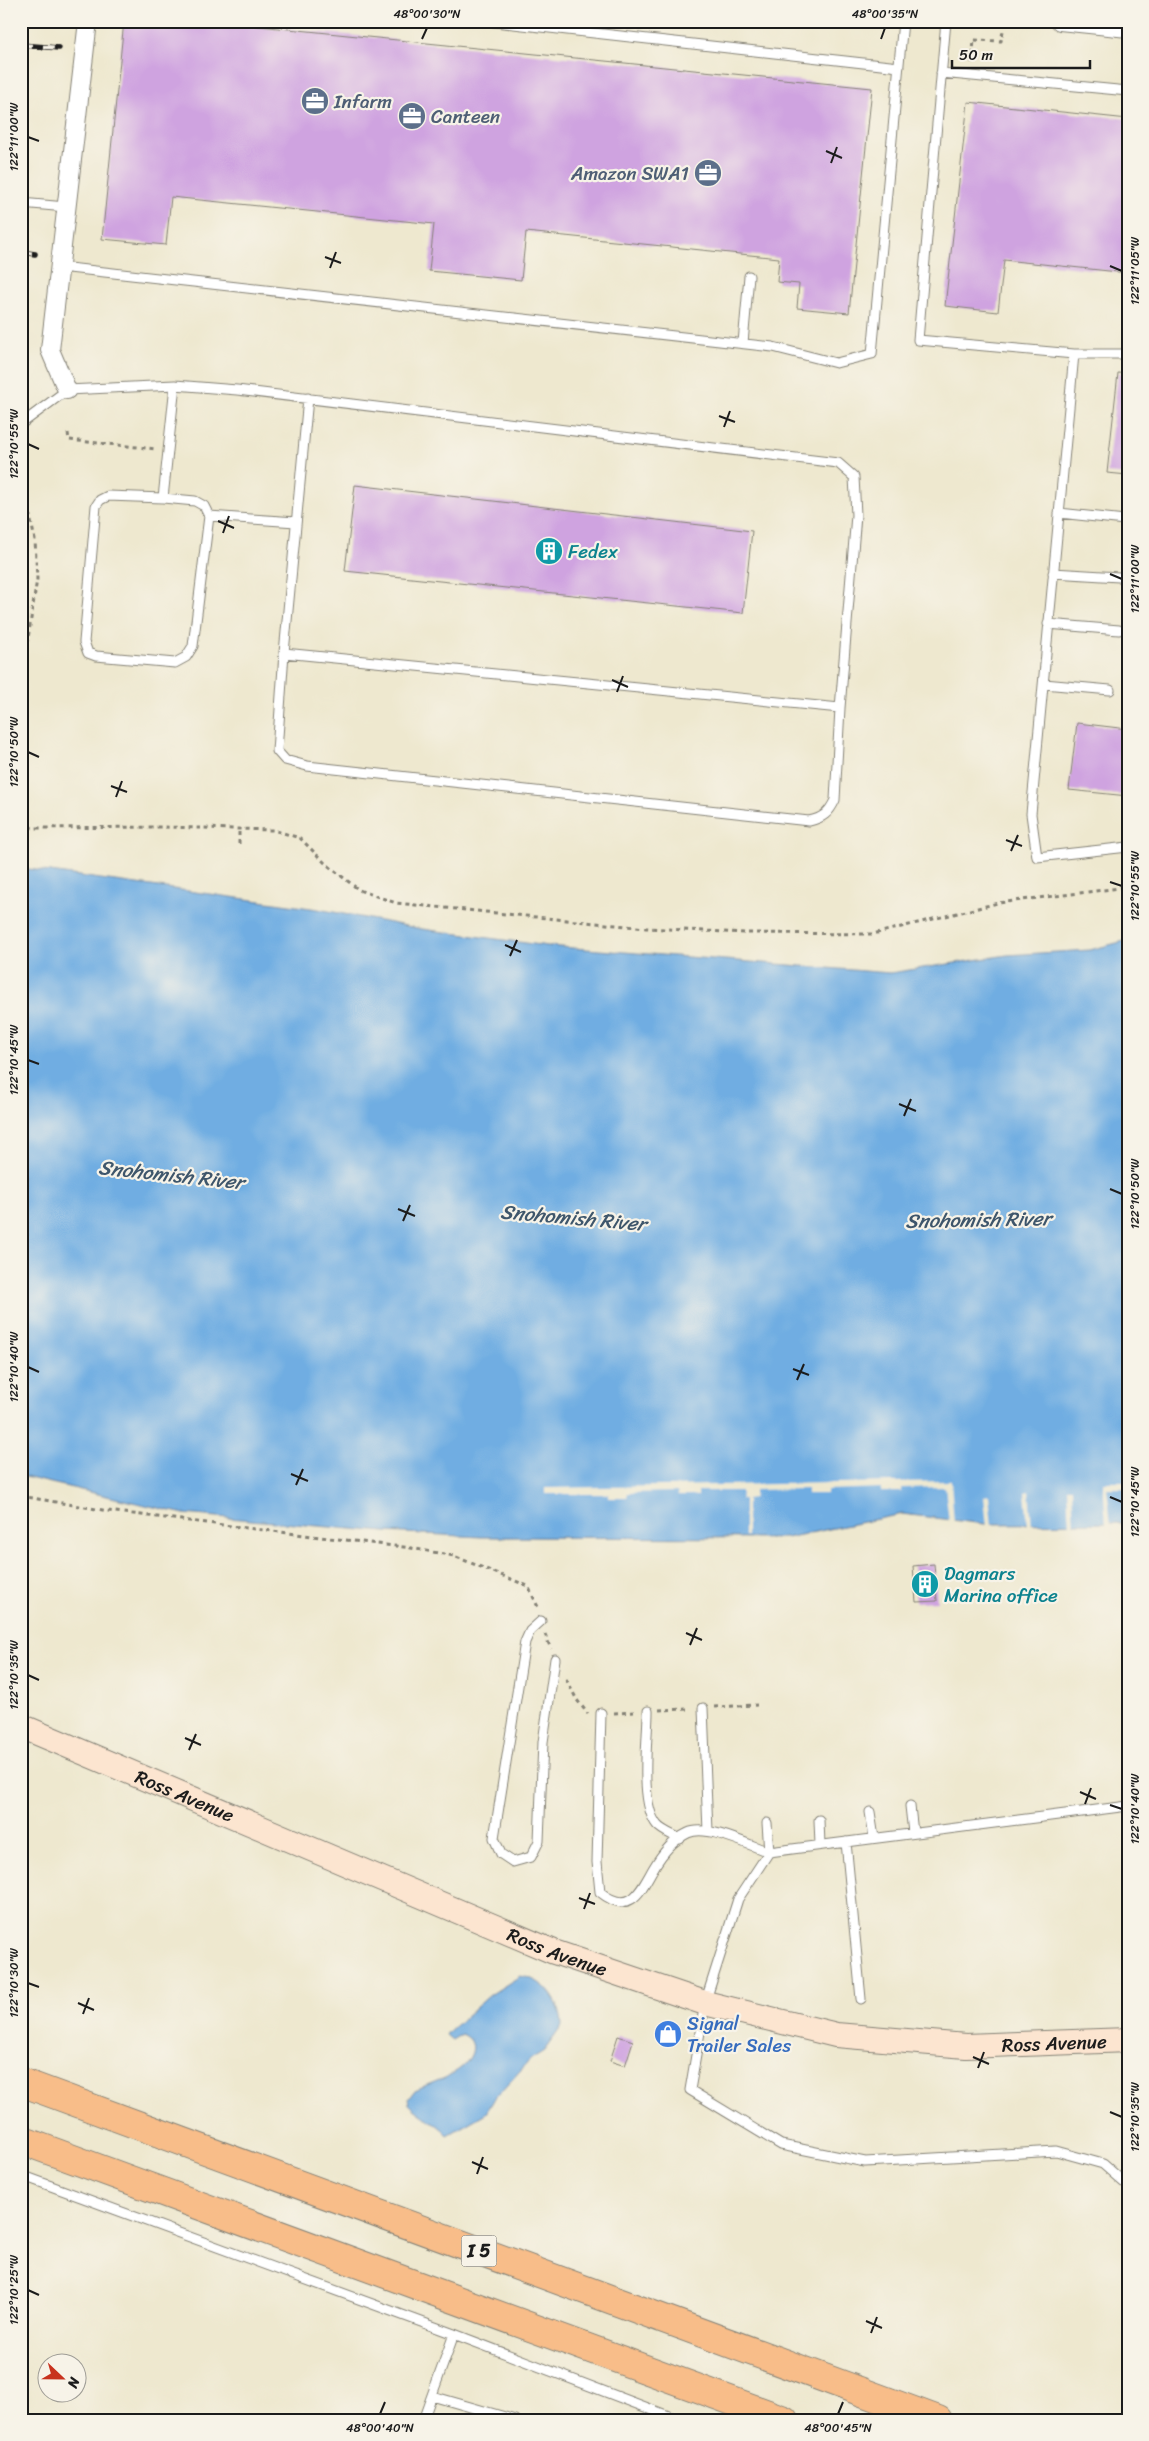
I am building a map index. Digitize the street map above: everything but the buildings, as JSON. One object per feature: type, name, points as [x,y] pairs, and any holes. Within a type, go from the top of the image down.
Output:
[{"type":"highway","name":"I 5","points":[[21,2082],[938,2420]]},
{"type":"highway","points":[[21,2140],[784,2420]]},
{"type":"street","points":[[67,390],[50,350],[88,21]]},
{"type":"street","points":[[1060,21],[1128,28]]},
{"type":"street","name":"Ross Avenue","points":[[21,1726],[554,1952],[705,2003],[836,2035],[966,2046],[1128,2040]]},
{"type":"lane","points":[[486,21],[899,67]]},
{"type":"lane","points":[[60,267],[744,343],[774,347],[836,364],[872,354],[903,21]]},
{"type":"lane","points":[[946,21],[918,340],[1074,354],[1128,354]]},
{"type":"lane","points":[[941,73],[1128,91]]},
{"type":"lane","points":[[21,203],[66,207]]},
{"type":"lane","points":[[744,343],[749,276]]},
{"type":"lane","points":[[1074,354],[1031,814],[1037,857],[1128,847]]},
{"type":"lane","points":[[164,498],[175,385]]},
{"type":"lane","points":[[21,424],[67,390],[175,385],[308,398],[838,463],[854,477],[856,515],[840,708],[835,800],[830,810],[822,818],[809,821],[307,766],[285,760],[277,751],[284,653],[308,398]]},
{"type":"lane","points":[[108,496],[164,498],[195,501],[204,506],[208,516],[192,646],[186,657],[175,664],[96,656],[88,653],[84,642],[96,506],[100,500],[108,496]]},
{"type":"lane","points":[[1059,513],[1125,520]]},
{"type":"lane","points":[[208,516],[296,522]]},
{"type":"lane","points":[[1053,573],[1119,577]]},
{"type":"lane","points":[[1048,624],[1119,630]]},
{"type":"lane","points":[[284,653],[840,708]]},
{"type":"lane","points":[[1044,684],[1110,690]]},
{"type":"lane","points":[[541,1621],[530,1631],[525,1642],[494,1838],[501,1854],[513,1862],[530,1856],[539,1841],[543,1742],[555,1659]]},
{"type":"lane","points":[[703,1708],[708,1831]]},
{"type":"lane","points":[[648,1711],[647,1787],[649,1810],[657,1825],[680,1839]]},
{"type":"lane","points":[[601,1713],[597,1862],[600,1892],[610,1901],[625,1902],[634,1897],[646,1886],[653,1869],[668,1848],[688,1832],[708,1831],[769,1852],[1128,1806]]},
{"type":"lane","points":[[910,1806],[913,1833]]},
{"type":"lane","points":[[870,1812],[874,1838]]},
{"type":"lane","points":[[819,1820],[820,1845]]},
{"type":"lane","points":[[767,1823],[769,1852],[738,1899],[705,2003],[690,2090],[781,2145],[864,2162],[1056,2152],[1103,2164],[1128,2186]]},
{"type":"lane","points":[[846,1842],[861,1999]]},
{"type":"lane","points":[[21,2175],[454,2334],[679,2420]]},
{"type":"lane","points":[[423,2420],[454,2334]]},
{"type":"lane","points":[[432,2396],[515,2420]]},
{"type":"path","points":[[972,63],[974,40],[1001,41],[1003,31]]},
{"type":"path","points":[[68,433],[69,440],[169,450]]},
{"type":"path","points":[[21,474],[35,540],[37,580],[21,685]]},
{"type":"path","points":[[21,825],[33,828],[273,830],[300,838],[324,863],[359,890],[396,903],[646,928],[745,933],[873,934],[998,904],[1128,887]]},
{"type":"path","points":[[239,829],[239,844]]},
{"type":"path","points":[[21,1496],[108,1511],[282,1531],[411,1548],[454,1556],[528,1586],[539,1609],[541,1621],[555,1659],[588,1714],[758,1705]]},
{"type":"water","name":"Snohomish River","points":[[21,868],[318,909],[422,929],[548,946],[890,973],[1007,955],[1090,950],[1128,940],[1128,1523],[985,1524],[902,1514],[786,1538],[481,1537],[385,1532],[184,1514],[21,1476]]},
{"type":"water","points":[[520,1976],[537,1982],[550,1993],[559,2008],[562,2026],[544,2051],[531,2059],[495,2098],[486,2113],[448,2135],[439,2126],[413,2108],[409,2104],[408,2099],[415,2090],[450,2075],[465,2064],[472,2053],[472,2043],[462,2034],[452,2040],[446,2035],[490,1995]]},
{"type":"pier","points":[[951,1481],[954,1523],[949,1522],[945,1487],[901,1488],[901,1492],[881,1492],[881,1488],[827,1490],[827,1494],[807,1494],[807,1489],[754,1490],[754,1498],[747,1499],[747,1536],[744,1536],[744,1499],[741,1499],[741,1491],[698,1491],[698,1496],[678,1496],[677,1492],[628,1493],[627,1498],[608,1498],[608,1494],[545,1494],[545,1488]]},
{"type":"pier","points":[[1103,1482],[1128,1482],[1128,1488],[1107,1488],[1111,1526],[1106,1527]]},
{"type":"pier","points":[[1067,1488],[1072,1488],[1074,1527],[1069,1527]]},
{"type":"pier","points":[[1029,1491],[1032,1527],[1028,1527],[1025,1492]]},
{"type":"pier","points":[[989,1495],[992,1527],[987,1527],[984,1496]]},
{"type":"railway","points":[[21,45],[59,48]]},
{"type":"railway","points":[[21,252],[35,254]]},
{"type":"place","name":"Infarm","points":[[315,101]]},
{"type":"place","name":"Canteen","points":[[412,116]]},
{"type":"place","name":"Amazon SWA1","points":[[708,173]]},
{"type":"place","name":"Fedex","points":[[549,551]]},
{"type":"place","name":"Dagmars Marina office","points":[[925,1584]]},
{"type":"place","name":"Signal Trailer Sales","points":[[668,2034]]}]
